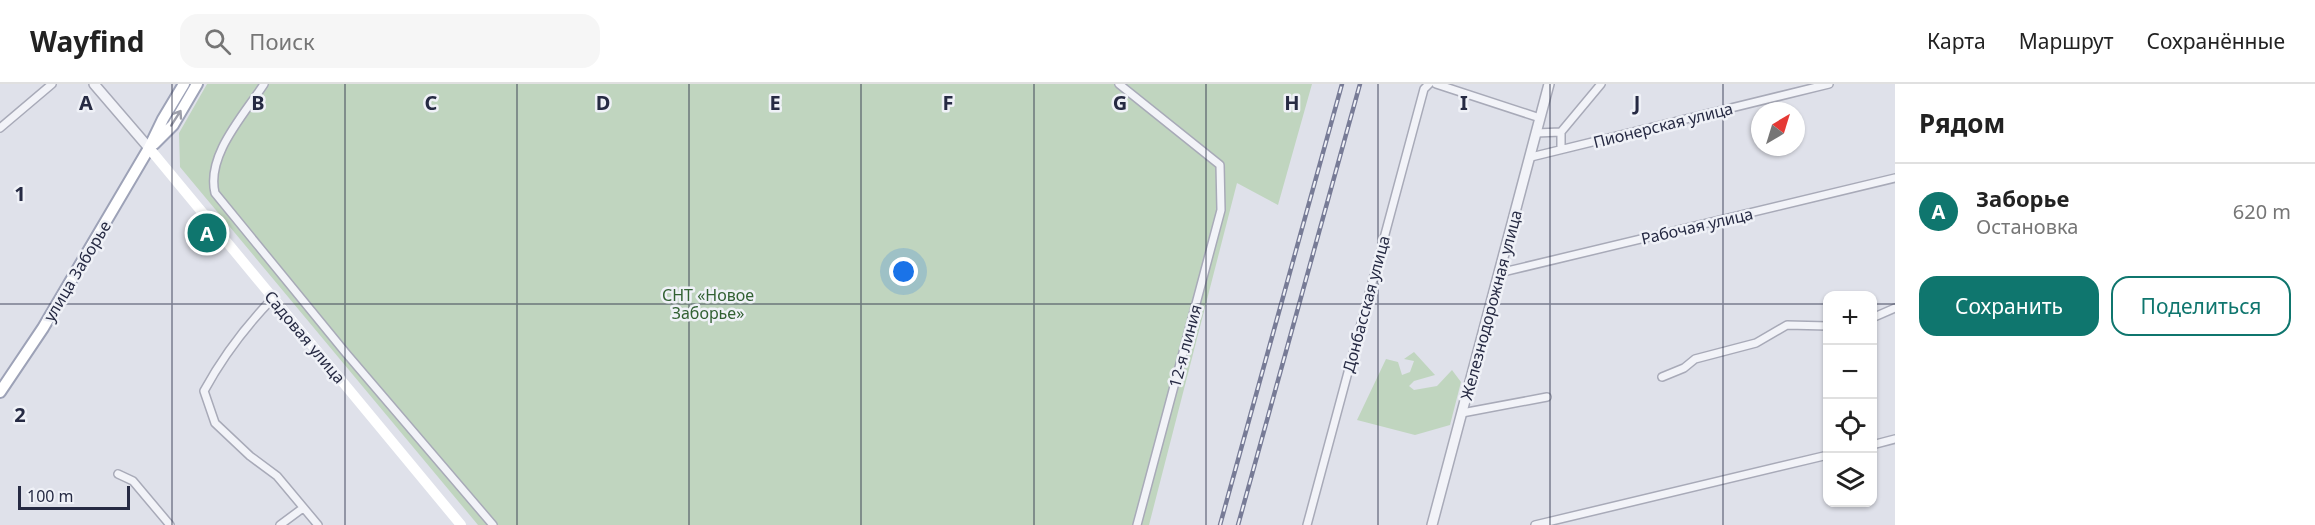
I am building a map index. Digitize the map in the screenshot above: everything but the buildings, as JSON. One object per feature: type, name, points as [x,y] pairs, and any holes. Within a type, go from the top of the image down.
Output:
[{"type":"main road","points":[[150,148],[163,118],[184,84]]},
{"type":"main road","points":[[150,148],[173,124],[197,84]]},
{"type":"main road","name":"Садовая улица","points":[[150,148],[461,525]]},
{"type":"main road","name":"улица Заборье","points":[[0,392],[43,328],[150,148]]},
{"type":"street","points":[[0,128],[52,84]]},
{"type":"street","points":[[264,84],[219,154],[214,168],[215,193],[345,352],[493,525]]},
{"type":"street","name":"12-я линия","points":[[1119,84],[1220,165],[1221,210],[1137,525]]},
{"type":"street","name":"Донбасская улица","points":[[1306,525],[1424,89],[1429,84]]},
{"type":"street","points":[[1436,84],[1540,118]]},
{"type":"street","name":"Железнодорожная улица","points":[[1432,525],[1549,84]]},
{"type":"street","points":[[1561,149],[1561,132],[1600,84]]},
{"type":"street","name":"Пионерская улица","points":[[1531,157],[1829,84]]},
{"type":"street","points":[[96,85],[150,148]]},
{"type":"street","points":[[1536,133],[1561,132]]},
{"type":"street","name":"Рабочая улица","points":[[1499,273],[1895,178]]},
{"type":"street","points":[[273,298],[242,330],[204,391],[215,423],[250,456],[277,477],[318,525]]},
{"type":"street","points":[[1877,316],[1895,308]]},
{"type":"street","points":[[1662,377],[1684,368],[1695,358],[1756,343],[1787,325],[1823,326]]},
{"type":"street","points":[[1462,413],[1547,396]]},
{"type":"street","points":[[1877,444],[1895,439]]},
{"type":"street","points":[[1535,525],[1823,456]]},
{"type":"street","points":[[118,474],[133,481],[171,525]]},
{"type":"street","points":[[280,525],[303,508]]},
{"type":"green space","name":"СНТ «Новое Заборье»","points":[[207,84],[1312,84],[1278,205],[1237,183],[1149,525],[478,525],[180,167],[179,133]]},
{"type":"green space","points":[[1414,352],[1435,375],[1414,381],[1409,386],[1414,390],[1437,386],[1452,370],[1461,382],[1450,425],[1415,435],[1357,420],[1386,359],[1398,362],[1402,375],[1410,372],[1414,361],[1404,359]]},
{"type":"railway","points":[[1220,525],[1342,84]]},
{"type":"railway","points":[[1238,525],[1360,84]]},
{"type":"place","name":"Заборье","points":[[207,233]]}]
